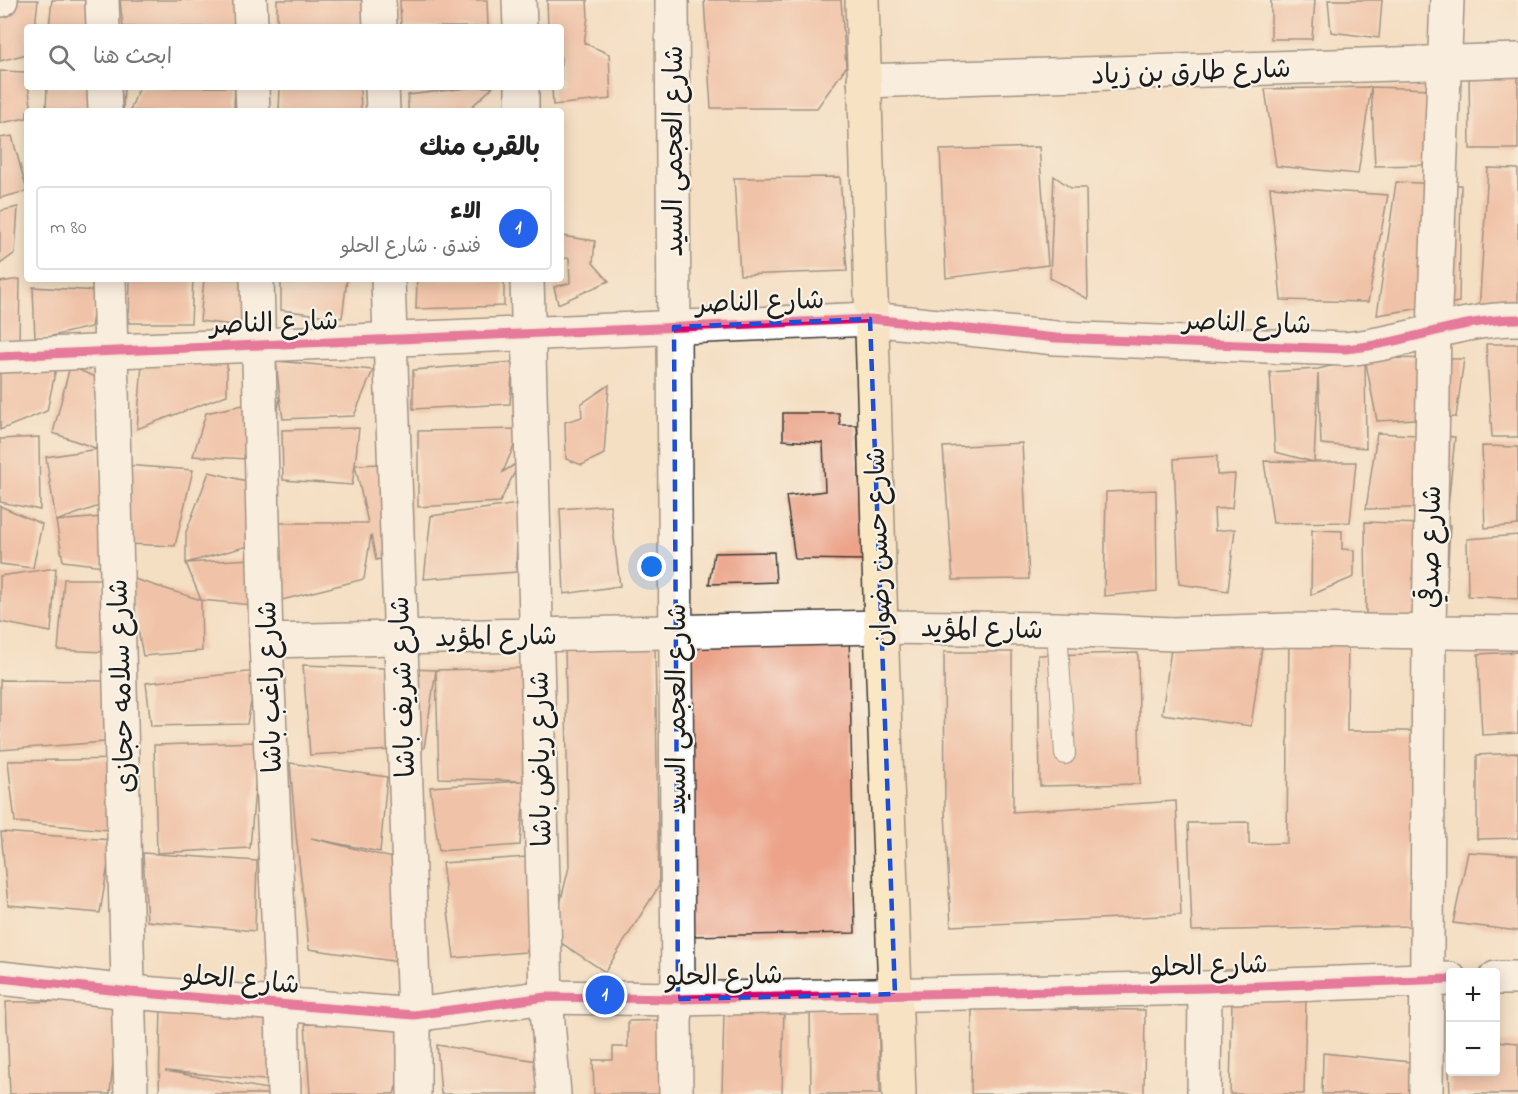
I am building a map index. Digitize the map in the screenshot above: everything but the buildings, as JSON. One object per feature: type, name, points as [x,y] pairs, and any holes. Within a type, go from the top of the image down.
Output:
[{"type":"street","points":[[102,0],[102,24]]},
{"type":"street","points":[[250,0],[251,24]]},
{"type":"street","points":[[379,0],[380,24]]},
{"type":"street","points":[[519,0],[520,24]]},
{"type":"street","name":"شارع العجمى السيد","points":[[672,0],[678,999],[675,1020],[676,1094]]},
{"type":"street","name":"شارع حسن رضوان","points":[[861,0],[870,319],[899,1094]]},
{"type":"street","name":"شارع صدقي","points":[[1426,1094],[1439,980],[1429,633],[1434,330],[1447,0]]},
{"type":"street","name":"شارع طارق بن زياد","points":[[864,81],[1518,60]]},
{"type":"street","points":[[104,90],[105,108]]},
{"type":"street","points":[[252,90],[253,108]]},
{"type":"street","points":[[382,90],[383,108]]},
{"type":"street","points":[[522,90],[522,108]]},
{"type":"street","name":"شارع سلامه حجازى","points":[[109,282],[131,1094]]},
{"type":"street","name":"شارع راغب باشا","points":[[257,282],[266,641],[284,1094]]},
{"type":"street","name":"شارع شريف باشا","points":[[388,282],[414,1015],[414,1094]]},
{"type":"street","name":"شارع رياض باشا","points":[[526,282],[546,997],[554,1094]]},
{"type":"street","name":"شارع الناصر","points":[[0,356],[870,319],[1056,338],[1345,349],[1395,342],[1434,330],[1473,323],[1518,319]]},
{"type":"street","name":"شارع المؤيد","points":[[266,641],[881,627],[1057,629],[1173,634],[1289,630],[1518,633]]},
{"type":"street","name":"شارع الحلو","points":[[0,978],[130,992],[414,1015],[546,997],[678,999],[1204,988],[1439,980]]},
{"type":"street","points":[[1500,978],[1518,978]]},
{"type":"street","points":[[1204,988],[1204,1094]]},
{"type":"lane","points":[[1057,629],[1065,754]]},
{"type":"highlighted area","points":[[870,319],[895,994],[678,999],[674,327]]},
{"type":"cycle path","points":[[0,356],[870,319],[1056,338],[1345,349],[1389,342],[1474,323],[1518,319]]},
{"type":"cycle path","points":[[0,978],[130,992],[414,1015],[546,997],[678,999],[1205,988],[1446,979]]},
{"type":"place","name":"الاء","points":[[605,995]]}]
